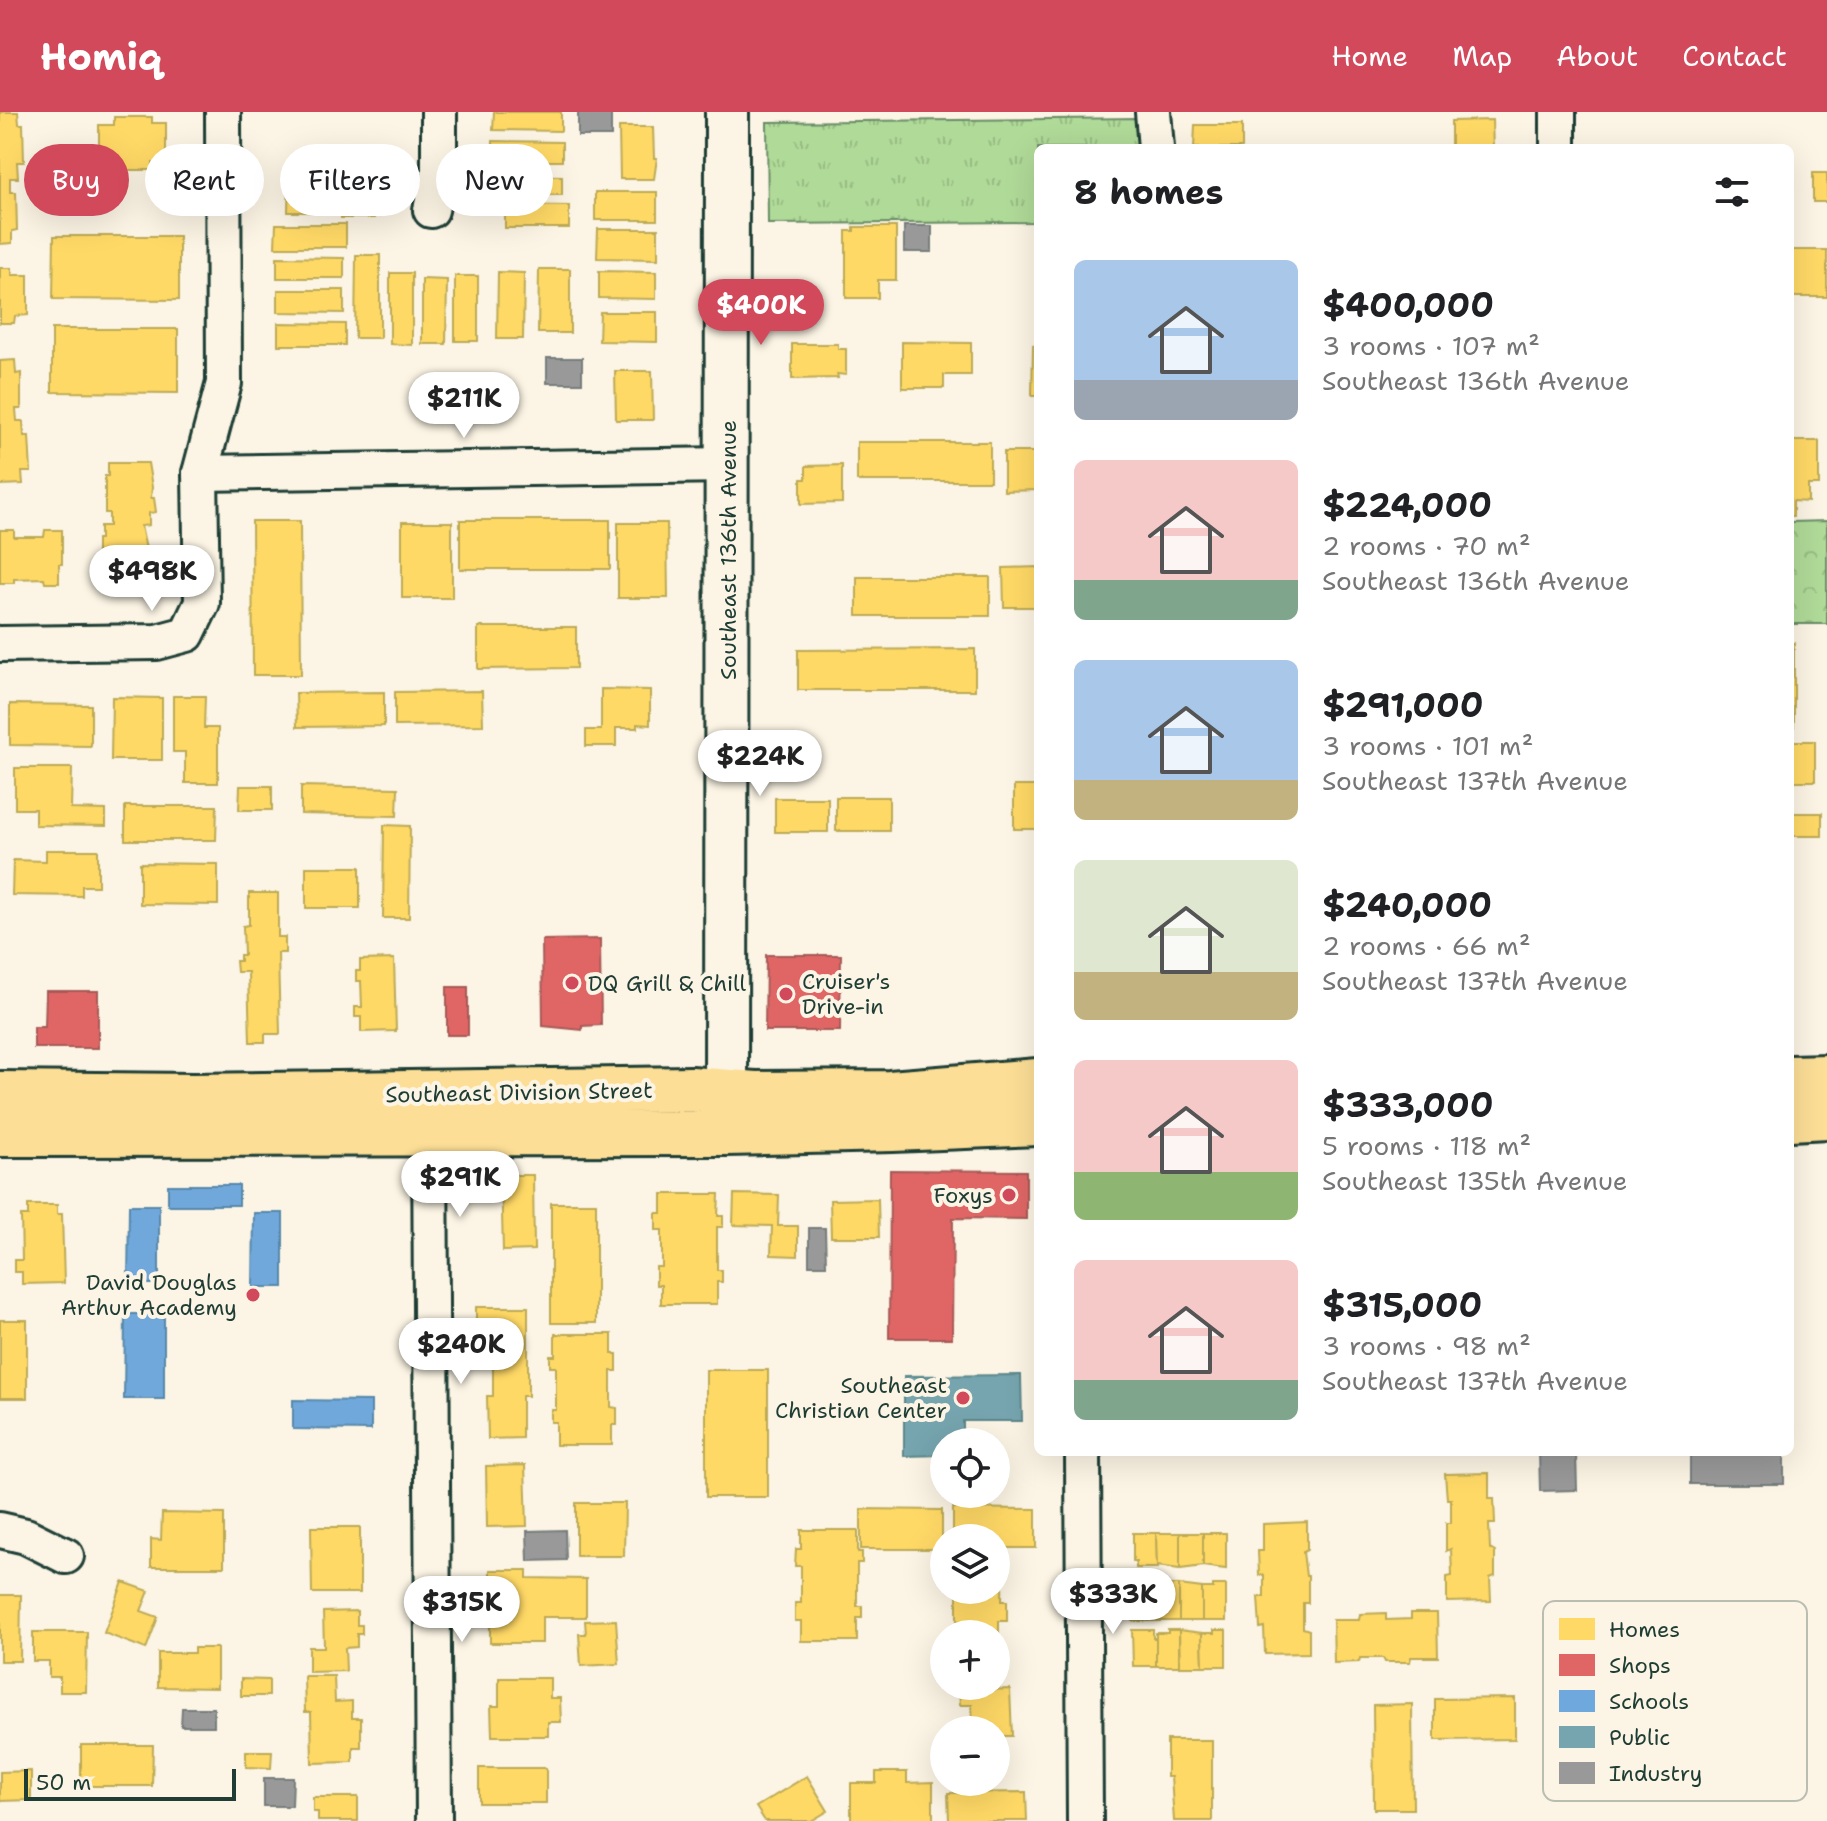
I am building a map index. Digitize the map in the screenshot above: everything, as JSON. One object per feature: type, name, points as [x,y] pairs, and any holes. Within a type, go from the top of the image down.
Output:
[{"type":"main road","points":[[1794,1078],[1827,1077]]},
{"type":"main road","name":"Southeast Division Street","points":[[726,1112],[755,1094],[890,1093],[1034,1081]]},
{"type":"main road","name":"Southeast Division Street","points":[[0,1094],[193,1096],[691,1089],[726,1112]]},
{"type":"main road","name":"Southeast Division Street","points":[[0,1134],[430,1134],[726,1112],[1034,1123]]},
{"type":"main road","points":[[1794,1118],[1827,1116]]},
{"type":"street","points":[[0,644],[157,642],[187,634],[202,603],[200,473],[224,383],[223,112]]},
{"type":"street","points":[[431,210],[439,174],[439,112]]},
{"type":"street","name":"Southeast 136th Avenue","points":[[726,1112],[727,112]]},
{"type":"street","points":[[1153,112],[1156,144]]},
{"type":"street","points":[[1558,112],[1558,144]]},
{"type":"street","points":[[200,473],[728,465]]},
{"type":"street","points":[[430,1134],[434,1821]]},
{"type":"street","points":[[1083,1456],[1085,1821]]},
{"type":"street","points":[[0,1530],[26,1536],[66,1556]]},
{"type":"green space","points":[[1141,118],[1141,144],[1034,144],[1034,222],[768,224],[767,122]]},
{"type":"green space","points":[[1827,521],[1827,624],[1794,624],[1794,522]]},
{"type":"building: Homes","points":[[0,112],[18,112],[19,124],[23,124],[24,162],[17,162],[18,178],[10,178],[10,192],[16,192],[17,230],[12,231],[12,243],[0,244]]},
{"type":"building: Homes","points":[[494,112],[561,112],[561,131],[493,130]]},
{"type":"building: Homes","points":[[114,117],[152,117],[152,123],[166,123],[166,144],[145,144],[145,170],[129,170],[129,144],[99,144],[99,125],[114,125]]},
{"type":"building: Homes","points":[[1492,120],[1493,144],[1451,144],[1451,121]]},
{"type":"building: Homes","points":[[1195,125],[1242,125],[1242,144],[1194,144]]},
{"type":"building: Homes","points":[[619,127],[653,127],[654,158],[657,158],[654,179],[620,179]]},
{"type":"building: Homes","points":[[493,141],[562,142],[562,161],[553,161],[553,144],[493,144]]},
{"type":"building: Homes","points":[[1813,173],[1827,173],[1827,202],[1813,202]]},
{"type":"building: Homes","points":[[553,176],[562,176],[562,195],[553,195]]},
{"type":"building: Homes","points":[[595,192],[657,192],[657,220],[595,220]]},
{"type":"building: Homes","points":[[553,206],[569,206],[569,228],[505,228],[505,216],[553,216]]},
{"type":"building: Homes","points":[[341,216],[374,216],[374,218]]},
{"type":"building: Homes","points":[[276,224],[346,224],[346,247],[275,247]]},
{"type":"building: Homes","points":[[854,227],[896,227],[896,280],[878,280],[878,298],[846,298],[846,231],[854,231]]},
{"type":"building: Homes","points":[[598,229],[658,229],[658,259],[597,258]]},
{"type":"building: Homes","points":[[54,236],[179,236],[179,300],[53,299]]},
{"type":"building: Homes","points":[[1794,250],[1827,250],[1827,297],[1794,297]]},
{"type":"building: Homes","points":[[356,255],[380,255],[380,338],[355,338]]},
{"type":"building: Homes","points":[[277,257],[344,258],[344,278],[277,278]]},
{"type":"building: Homes","points":[[0,268],[12,268],[12,275],[28,275],[28,315],[15,316],[14,323],[0,323]]},
{"type":"building: Homes","points":[[539,269],[570,269],[570,333],[538,333]]},
{"type":"building: Homes","points":[[599,271],[656,272],[656,299],[599,298]]},
{"type":"building: Homes","points":[[498,272],[524,273],[523,339],[497,339]]},
{"type":"building: Homes","points":[[390,273],[412,273],[412,345],[390,344]]},
{"type":"building: Homes","points":[[455,276],[478,276],[478,341],[455,341]]},
{"type":"building: Homes","points":[[422,279],[447,280],[446,344],[422,344]]},
{"type":"building: Homes","points":[[278,290],[344,290],[344,313],[278,312]]},
{"type":"building: Homes","points":[[600,312],[657,312],[657,342],[599,341]]},
{"type":"building: Homes","points":[[278,323],[345,324],[345,345],[278,345]]},
{"type":"building: Homes","points":[[52,329],[178,329],[178,393],[52,392]]},
{"type":"building: Homes","points":[[902,342],[971,343],[971,375],[944,375],[944,388],[902,388]]},
{"type":"building: Homes","points":[[792,344],[838,344],[838,349],[846,349],[846,375],[837,374],[838,378],[792,379]]},
{"type":"building: Homes","points":[[1033,345],[1034,396],[1032,396]]},
{"type":"building: Homes","points":[[15,360],[16,374],[21,373],[21,409],[16,409],[17,421],[23,421],[24,436],[29,436],[31,472],[22,472],[23,484],[0,485],[0,361]]},
{"type":"building: Homes","points":[[615,371],[652,371],[653,420],[616,420]]},
{"type":"building: Homes","points":[[1794,441],[1819,441],[1819,485],[1808,485],[1808,502],[1794,501]]},
{"type":"building: Homes","points":[[857,442],[990,442],[990,481],[857,481]]},
{"type":"building: Homes","points":[[1004,452],[1034,452],[1034,490],[1004,491]]},
{"type":"building: Homes","points":[[108,463],[148,463],[151,498],[154,498],[156,512],[149,513],[149,525],[141,526],[146,549],[143,558],[147,557],[148,574],[141,574],[142,583],[101,587],[101,576],[97,576],[100,526],[109,526],[109,513],[105,513]]},
{"type":"building: Homes","points":[[842,465],[842,503],[801,504],[801,479],[806,479],[806,466]]},
{"type":"building: Homes","points":[[460,520],[610,520],[610,569],[460,569]]},
{"type":"building: Homes","points":[[252,521],[300,521],[301,675],[253,675]]},
{"type":"building: Homes","points":[[402,522],[452,522],[452,598],[402,598]]},
{"type":"building: Homes","points":[[618,523],[667,523],[668,598],[618,598]]},
{"type":"building: Homes","points":[[0,530],[14,530],[14,537],[44,537],[45,530],[62,530],[59,583],[45,583],[44,578],[0,583]]},
{"type":"building: Homes","points":[[1034,567],[1034,607],[1004,607],[1003,568]]},
{"type":"building: Homes","points":[[857,577],[990,577],[990,616],[857,616]]},
{"type":"building: Homes","points":[[478,627],[576,627],[576,668],[478,669]]},
{"type":"building: Homes","points":[[975,649],[975,690],[798,690],[798,650]]},
{"type":"building: Homes","points":[[601,689],[650,690],[650,725],[616,728],[616,746],[586,746],[586,730],[601,730]]},
{"type":"building: Homes","points":[[482,691],[483,725],[395,726],[395,692]]},
{"type":"building: Homes","points":[[384,692],[384,726],[297,727],[296,693]]},
{"type":"building: Homes","points":[[173,696],[205,696],[204,728],[218,728],[218,783],[185,783],[185,752],[173,752]]},
{"type":"building: Homes","points":[[112,697],[162,698],[162,760],[111,760]]},
{"type":"building: Homes","points":[[10,704],[91,705],[91,746],[10,745]]},
{"type":"building: Homes","points":[[1794,741],[1815,741],[1815,781],[1794,781]]},
{"type":"building: Homes","points":[[15,768],[72,768],[71,809],[106,810],[106,826],[35,825],[35,809],[15,809]]},
{"type":"building: Homes","points":[[240,786],[272,786],[272,810],[239,810]]},
{"type":"building: Homes","points":[[301,786],[398,788],[397,816],[301,814]]},
{"type":"building: Homes","points":[[1014,786],[1034,786],[1034,829],[1014,829]]},
{"type":"building: Homes","points":[[836,797],[889,797],[889,831],[836,831]]},
{"type":"building: Homes","points":[[775,798],[828,798],[828,832],[775,832]]},
{"type":"building: Homes","points":[[125,806],[217,806],[216,840],[125,840]]},
{"type":"building: Homes","points":[[1794,813],[1822,813],[1822,836],[1794,836]]},
{"type":"building: Homes","points":[[384,825],[410,826],[409,918],[383,918]]},
{"type":"building: Homes","points":[[46,850],[98,850],[98,886],[82,886],[82,896],[12,895],[13,860],[46,861]]},
{"type":"building: Homes","points":[[140,863],[218,864],[218,905],[140,904]]},
{"type":"building: Homes","points":[[306,867],[360,867],[360,908],[306,908]]},
{"type":"building: Homes","points":[[249,893],[278,893],[278,937],[285,937],[285,953],[278,953],[280,1034],[265,1034],[265,1042],[250,1042],[248,972],[237,972],[236,961],[244,955],[243,926],[249,925]]},
{"type":"building: Homes","points":[[394,959],[396,1031],[361,1032],[361,1017],[355,1017],[355,1007],[362,1007],[361,981],[356,981],[360,960]]},
{"type":"building: Homes","points":[[501,1175],[533,1175],[534,1250],[503,1251]]},
{"type":"building: Homes","points":[[662,1194],[719,1194],[718,1216],[723,1216],[723,1227],[717,1227],[717,1270],[722,1270],[722,1282],[717,1282],[717,1304],[661,1304],[661,1285],[656,1285],[656,1267],[662,1267],[662,1230],[656,1230],[656,1213],[662,1213]]},
{"type":"building: Homes","points":[[734,1194],[779,1195],[778,1226],[798,1226],[798,1256],[771,1255],[772,1226],[733,1225]]},
{"type":"building: Homes","points":[[878,1199],[879,1237],[831,1237],[830,1200]]},
{"type":"building: Homes","points":[[551,1203],[596,1203],[596,1323],[551,1323]]},
{"type":"building: Homes","points":[[28,1205],[57,1205],[57,1214],[62,1214],[64,1283],[22,1284],[22,1272],[14,1272],[14,1260],[22,1260],[21,1216],[28,1216]]},
{"type":"building: Homes","points":[[476,1307],[528,1307],[528,1396],[522,1396],[522,1438],[488,1439],[487,1396],[493,1396],[493,1358],[476,1358]]},
{"type":"building: Homes","points":[[0,1320],[27,1320],[27,1398],[0,1398]]},
{"type":"building: Homes","points":[[555,1334],[612,1334],[612,1354],[617,1354],[617,1371],[611,1371],[611,1407],[617,1408],[617,1425],[612,1425],[612,1445],[556,1445],[556,1422],[551,1422],[551,1410],[556,1410],[556,1367],[550,1367],[550,1356],[555,1356]]},
{"type":"building: Homes","points":[[706,1370],[768,1370],[768,1497],[706,1497]]},
{"type":"building: Homes","points":[[525,1465],[527,1526],[487,1527],[486,1466]]},
{"type":"building: Homes","points":[[1489,1473],[1489,1498],[1494,1498],[1495,1524],[1489,1524],[1490,1549],[1495,1552],[1495,1576],[1490,1578],[1491,1601],[1447,1602],[1447,1577],[1452,1576],[1451,1549],[1446,1551],[1446,1523],[1451,1523],[1451,1499],[1447,1499],[1445,1474]]},
{"type":"building: Homes","points":[[576,1503],[625,1503],[624,1556],[576,1556]]},
{"type":"building: Homes","points":[[953,1508],[1036,1509],[1036,1548],[1010,1548],[1010,1524],[953,1524]]},
{"type":"building: Homes","points":[[861,1509],[942,1510],[942,1524],[930,1524],[930,1549],[861,1549]]},
{"type":"building: Homes","points":[[162,1513],[224,1514],[224,1567],[151,1567],[151,1539],[161,1540]]},
{"type":"building: Homes","points":[[1307,1522],[1307,1550],[1303,1552],[1308,1576],[1308,1603],[1303,1603],[1303,1628],[1309,1630],[1309,1653],[1265,1654],[1258,1597],[1264,1597],[1264,1575],[1259,1575],[1258,1551],[1263,1551],[1263,1524]]},
{"type":"building: Homes","points":[[311,1527],[360,1527],[360,1593],[312,1593]]},
{"type":"building: Homes","points":[[801,1530],[858,1530],[858,1552],[862,1552],[862,1563],[857,1563],[857,1606],[862,1606],[862,1618],[857,1618],[857,1641],[801,1641],[801,1621],[795,1621],[795,1603],[801,1603],[801,1566],[795,1566],[796,1549],[801,1549]]},
{"type":"building: Homes","points":[[1133,1533],[1156,1533],[1157,1568],[1136,1568]]},
{"type":"building: Homes","points":[[1156,1533],[1180,1533],[1180,1569],[1157,1566]]},
{"type":"building: Homes","points":[[1180,1533],[1203,1533],[1203,1566],[1180,1569]]},
{"type":"building: Homes","points":[[1203,1533],[1226,1533],[1226,1569],[1203,1566]]},
{"type":"building: Homes","points":[[490,1570],[527,1570],[527,1578],[586,1579],[586,1617],[542,1617],[542,1643],[490,1643]]},
{"type":"building: Homes","points":[[123,1582],[149,1591],[141,1611],[158,1617],[146,1649],[104,1633]]},
{"type":"building: Homes","points":[[1133,1585],[1153,1585],[1156,1621],[1132,1621]]},
{"type":"building: Homes","points":[[1168,1585],[1179,1585],[1179,1621],[1156,1621],[1156,1589],[1168,1589]]},
{"type":"building: Homes","points":[[1179,1585],[1202,1588],[1202,1621],[1179,1621]]},
{"type":"building: Homes","points":[[1213,1585],[1226,1585],[1226,1621],[1202,1621],[1202,1588],[1213,1588]]},
{"type":"building: Homes","points":[[0,1595],[21,1595],[20,1661],[0,1661]]},
{"type":"building: Homes","points":[[957,1604],[1007,1604],[1007,1620],[957,1620]]},
{"type":"building: Homes","points":[[357,1611],[357,1625],[362,1625],[362,1634],[357,1634],[357,1647],[345,1648],[346,1671],[309,1672],[309,1647],[324,1647],[323,1612]]},
{"type":"building: Homes","points":[[1386,1613],[1386,1620],[1411,1619],[1411,1613],[1437,1613],[1438,1657],[1411,1657],[1410,1662],[1360,1658],[1359,1662],[1334,1663],[1333,1620],[1359,1620],[1360,1614]]},
{"type":"building: Homes","points":[[616,1620],[619,1664],[581,1666],[579,1634],[586,1634],[585,1621]]},
{"type":"building: Homes","points":[[1132,1630],[1153,1630],[1156,1666],[1133,1666]]},
{"type":"building: Homes","points":[[1168,1630],[1179,1630],[1179,1666],[1156,1666],[1156,1633],[1168,1633]]},
{"type":"building: Homes","points":[[1179,1630],[1202,1633],[1203,1666],[1180,1666]]},
{"type":"building: Homes","points":[[1214,1630],[1226,1630],[1226,1666],[1203,1666],[1202,1633],[1214,1633]]},
{"type":"building: Homes","points":[[33,1632],[87,1632],[86,1692],[60,1692],[60,1677],[49,1677],[49,1661],[33,1661]]},
{"type":"building: Homes","points":[[194,1648],[217,1648],[217,1688],[158,1687],[158,1653],[194,1653]]},
{"type":"building: Homes","points":[[304,1676],[334,1676],[335,1702],[352,1701],[352,1718],[361,1718],[361,1747],[353,1747],[353,1762],[312,1763],[311,1712],[305,1712]]},
{"type":"building: Homes","points":[[499,1678],[550,1678],[550,1698],[560,1698],[561,1722],[548,1722],[548,1736],[492,1736],[491,1706],[499,1706]]},
{"type":"building: Homes","points":[[241,1679],[269,1680],[269,1696],[241,1696]]},
{"type":"building: Homes","points":[[1010,1689],[1012,1736],[1010,1716],[972,1716],[972,1705],[960,1705],[960,1700],[1010,1700]]},
{"type":"building: Homes","points":[[1515,1698],[1515,1739],[1435,1740],[1435,1699]]},
{"type":"building: Homes","points":[[1412,1704],[1413,1809],[1374,1809],[1373,1705]]},
{"type":"building: Homes","points":[[1167,1740],[1212,1740],[1212,1821],[1174,1821],[1171,1777],[1167,1777]]},
{"type":"building: Homes","points":[[81,1745],[153,1745],[152,1786],[81,1786]]},
{"type":"building: Homes","points":[[246,1751],[272,1751],[271,1768],[246,1767]]},
{"type":"building: Homes","points":[[479,1768],[546,1768],[546,1803],[479,1803]]},
{"type":"building: Homes","points":[[31,1771],[31,1800],[0,1801],[0,1772]]},
{"type":"building: Homes","points":[[876,1772],[907,1772],[907,1783],[930,1782],[933,1820],[851,1821],[851,1783],[876,1783]]},
{"type":"building: Homes","points":[[807,1776],[828,1811],[811,1821],[765,1821],[756,1807]]},
{"type":"building: Homes","points":[[1010,1792],[1026,1792],[1027,1821],[949,1821],[948,1796],[1010,1796]]},
{"type":"building: Homes","points":[[313,1797],[358,1797],[358,1821],[318,1821],[318,1812],[313,1812]]},
{"type":"building: Shops","name":"DQ Grill & Chill","points":[[600,939],[601,1025],[582,1026],[582,1030],[543,1026],[542,940]]},
{"type":"building: Shops","points":[[766,955],[841,955],[840,1031],[765,1031]]},
{"type":"building: Shops","points":[[447,987],[468,987],[468,1035],[447,1035]]},
{"type":"building: Shops","points":[[46,991],[98,991],[98,1048],[34,1048],[34,1027],[45,1027]]},
{"type":"building: Shops","points":[[890,1170],[1026,1171],[1026,1219],[953,1218],[952,1338],[889,1338]]},
{"type":"building: Schools","points":[[168,1185],[239,1185],[239,1205],[168,1205]]},
{"type":"building: Schools","points":[[129,1205],[159,1205],[159,1284],[128,1284]]},
{"type":"building: Schools","points":[[254,1213],[283,1213],[283,1287],[253,1287]]},
{"type":"building: Schools","points":[[125,1314],[164,1314],[164,1399],[124,1399]]},
{"type":"building: Schools","points":[[293,1400],[371,1401],[371,1430],[293,1429]]},
{"type":"building: Public","name":"Southeast Christian Center","points":[[1021,1375],[1022,1421],[963,1421],[963,1428],[930,1428],[930,1455],[904,1456],[904,1376]]},
{"type":"building: Industry","points":[[578,112],[611,112],[611,136],[578,136]]},
{"type":"building: Industry","points":[[904,226],[932,226],[932,252],[904,252]]},
{"type":"building: Industry","points":[[547,358],[582,358],[582,383],[547,383]]},
{"type":"building: Industry","points":[[809,1228],[825,1228],[826,1265],[809,1265]]},
{"type":"building: Industry","points":[[1539,1456],[1576,1456],[1577,1490],[1540,1491]]},
{"type":"building: Industry","points":[[1690,1456],[1784,1456],[1784,1484],[1690,1484]]},
{"type":"building: Industry","points":[[565,1530],[566,1560],[528,1561],[527,1531]]},
{"type":"building: Industry","points":[[182,1708],[214,1708],[214,1726],[181,1726]]},
{"type":"building: Industry","points":[[264,1778],[293,1778],[292,1806],[264,1806]]},
{"type":"place","name":"DQ Grill & Chill","points":[[572,983]]},
{"type":"place","name":"Cruiser's Drive-in","points":[[786,994]]},
{"type":"place","name":"Foxys","points":[[1009,1195]]},
{"type":"place","name":"David Douglas Arthur Academy","points":[[253,1295]]},
{"type":"place","name":"Southeast Christian Center","points":[[963,1398]]}]
